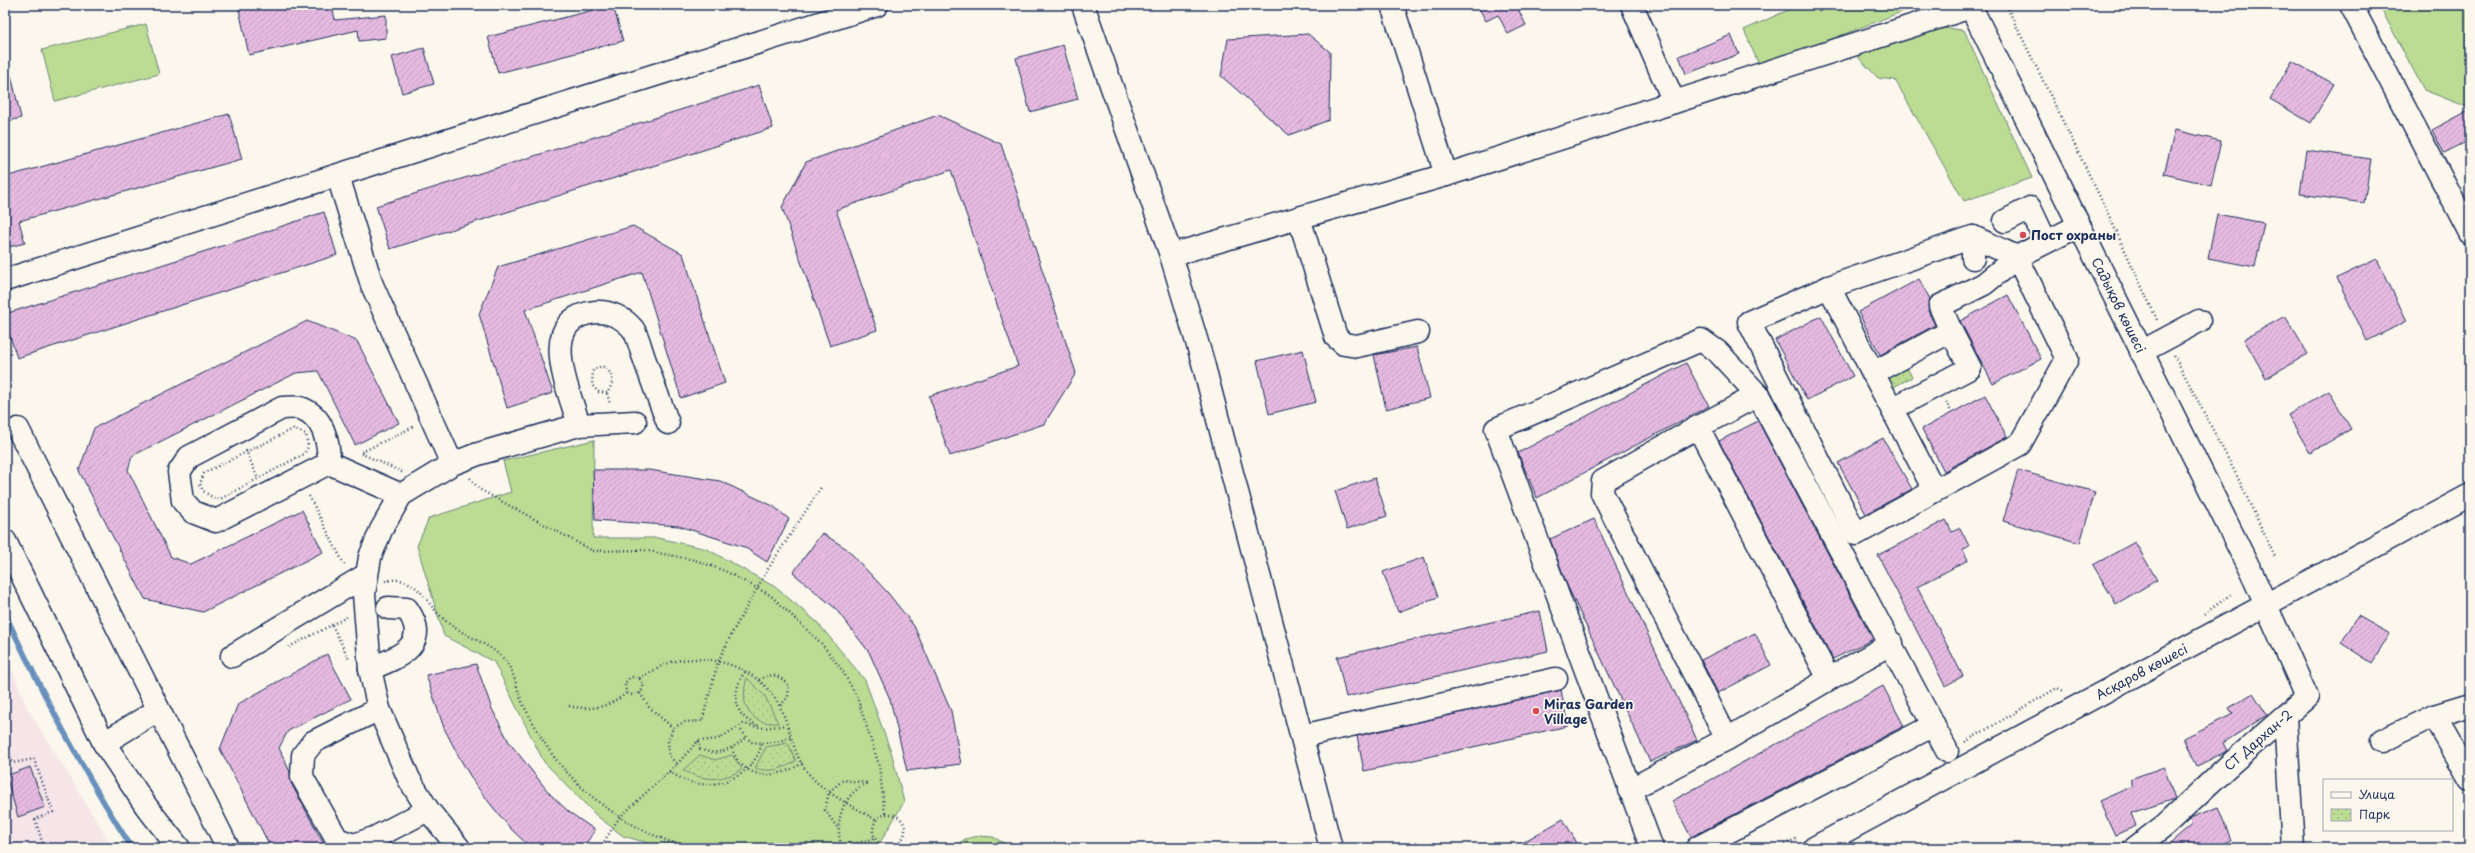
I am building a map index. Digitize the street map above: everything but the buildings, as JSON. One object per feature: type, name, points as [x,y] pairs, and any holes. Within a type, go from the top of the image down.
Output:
[{"type":"street","points":[[5,280],[877,5]]},
{"type":"street","points":[[1083,5],[1171,255],[1202,359],[1331,848]]},
{"type":"street","points":[[1392,5],[1446,175]]},
{"type":"street","points":[[1632,5],[1674,102]]},
{"type":"street","points":[[2351,5],[2470,233]]},
{"type":"street","points":[[1171,255],[1446,175],[1970,6]]},
{"type":"street","name":"Садықов көшесі","points":[[1970,6],[2253,576],[2265,607]]},
{"type":"street","points":[[338,176],[372,285],[432,418],[456,462]]},
{"type":"street","points":[[2005,221],[2030,208],[2046,242]]},
{"type":"street","points":[[1299,218],[1336,337],[1344,344],[1357,346],[1418,332]]},
{"type":"street","points":[[1892,409],[1970,368],[1940,306],[1984,284],[2017,256],[2078,226]]},
{"type":"street","points":[[1968,251],[2017,256],[2067,359],[2046,386],[2020,444],[1856,534],[1807,425],[1749,322],[1831,292],[1968,251]]},
{"type":"street","points":[[1831,292],[1930,482]]},
{"type":"street","points":[[579,425],[559,358],[560,342],[570,322],[583,313],[601,312],[620,316],[634,330],[668,423]]},
{"type":"street","points":[[2141,352],[2199,321]]},
{"type":"street","points":[[1873,373],[1951,331]]},
{"type":"street","points":[[1652,848],[1629,790],[1496,429],[1701,340],[1718,352],[1758,395],[1892,643],[1947,751]]},
{"type":"street","points":[[1727,739],[1602,493],[1603,481],[1758,395]]},
{"type":"street","points":[[282,408],[300,408],[315,418],[322,428],[329,450],[329,463],[300,478],[263,487],[216,521],[193,512],[183,501],[179,472],[188,457],[282,408]]},
{"type":"street","points":[[232,656],[359,577],[370,557],[381,530],[401,494],[422,481],[456,462],[579,425],[625,422]]},
{"type":"street","points":[[1698,427],[1829,679]]},
{"type":"street","points":[[18,429],[228,848]]},
{"type":"street","points":[[329,463],[401,494]]},
{"type":"street","name":"Асқаров көшесі","points":[[1814,848],[2265,607],[2470,494]]},
{"type":"street","points":[[5,541],[104,743],[146,806],[179,848]]},
{"type":"street","points":[[359,577],[370,670],[378,709],[409,779],[428,810],[459,848]]},
{"type":"street","name":"СТ Дархан-2","points":[[2135,848],[2165,826],[2227,767],[2307,697],[2265,607]]},
{"type":"street","points":[[370,670],[409,650],[416,634],[414,620],[407,610],[388,608]]},
{"type":"street","points":[[1629,790],[1727,739],[1892,643]]},
{"type":"street","points":[[1302,736],[1556,679]]},
{"type":"street","points":[[2382,741],[2434,716],[2470,705]]},
{"type":"street","points":[[378,709],[313,742],[303,755],[302,777],[337,839],[354,845],[374,838],[428,810]]},
{"type":"street","points":[[104,743],[158,710]]},
{"type":"street","points":[[2434,716],[2470,779]]},
{"type":"street","points":[[2285,717],[2293,848]]},
{"type":"street","points":[[1697,848],[1934,725]]},
{"type":"path","points":[[2006,5],[2104,205],[2166,338],[2236,474],[2276,557]]},
{"type":"path","points":[[602,366],[609,370],[613,377],[613,385],[607,393],[598,392],[592,385],[594,370],[602,366]]},
{"type":"path","points":[[607,393],[625,422]]},
{"type":"path","points":[[422,481],[360,453],[432,418]]},
{"type":"path","points":[[292,429],[306,434],[308,447],[304,454],[263,487],[215,499],[203,491],[200,484],[204,473],[247,452],[292,429]]},
{"type":"path","points":[[236,432],[263,487]]},
{"type":"path","points":[[456,462],[479,488],[593,551],[643,550],[695,560],[725,571],[756,589],[770,595],[791,613],[821,643],[842,670],[857,697],[879,765],[885,814]]},
{"type":"path","points":[[300,478],[359,577],[406,581],[415,585],[433,608],[455,628],[485,644],[508,664],[520,699],[558,761],[599,804],[619,818],[654,835],[690,848]]},
{"type":"path","points":[[677,764],[669,756],[668,742],[673,728],[684,722],[702,721],[718,662],[756,589],[822,486]]},
{"type":"path","points":[[640,693],[632,695],[625,690],[625,682],[632,677],[639,678],[670,663],[685,660],[701,658],[718,662],[745,672],[759,680],[780,706],[790,737],[808,774],[829,792],[876,820]]},
{"type":"path","points":[[745,672],[740,679],[738,689],[739,709],[743,716],[764,728]]},
{"type":"path","points":[[759,680],[766,675],[776,675],[784,679],[789,686],[788,697],[780,706]]},
{"type":"path","points":[[639,678],[643,686],[640,693]]},
{"type":"path","points":[[570,706],[592,709],[604,707],[628,692]]},
{"type":"path","points":[[640,693],[650,707],[673,728]]},
{"type":"path","points":[[600,848],[619,818],[669,772],[698,741],[718,739],[739,728],[743,724],[764,728],[786,725]]},
{"type":"path","points":[[739,728],[745,738],[750,742],[780,742],[790,737]]},
{"type":"path","points":[[698,741],[700,749],[715,753],[732,748],[745,738]]},
{"type":"path","points":[[669,772],[694,783],[711,785],[735,778],[747,769],[762,743]]},
{"type":"path","points":[[5,746],[14,763],[34,759],[53,812],[35,819],[44,848]]},
{"type":"path","points":[[732,748],[733,754],[747,769],[756,774],[778,775],[802,762]]},
{"type":"path","points":[[837,827],[846,801],[860,786],[868,783],[843,780],[829,792],[825,810],[837,827],[842,847]]},
{"type":"path","points":[[885,814],[895,814],[903,820],[906,830],[902,840],[894,845],[884,845],[876,838],[873,829],[876,820],[885,814]]},
{"type":"path","points":[[838,848],[876,838]]},
{"type":"shaded area","points":[[5,653],[27,707],[113,848],[5,848]]},
{"type":"green space","points":[[1799,5],[1919,5],[1760,67],[1744,30]]},
{"type":"green space","points":[[2379,5],[2470,5],[2470,108],[2424,90]]},
{"type":"green space","points":[[146,24],[159,74],[55,101],[42,50]]},
{"type":"green space","points":[[1931,27],[1964,30],[2032,178],[1964,201],[1895,80],[1878,78],[1854,53]]},
{"type":"green space","points":[[1906,366],[1912,377],[1892,388],[1886,376]]},
{"type":"green space","points":[[594,440],[593,538],[658,538],[707,549],[775,587],[817,622],[865,680],[892,755],[904,802],[877,848],[666,848],[623,836],[597,816],[544,762],[494,662],[444,636],[417,546],[429,518],[511,492],[503,461]]},
{"type":"green space","points":[[747,678],[765,696],[778,723],[768,723],[759,720],[748,711],[744,696]]},
{"type":"green space","points":[[788,743],[796,761],[786,766],[771,770],[755,768],[766,747]]},
{"type":"green space","points":[[700,755],[715,760],[732,755],[742,769],[720,778],[705,778],[690,774],[683,770]]},
{"type":"green space","points":[[979,836],[993,837],[1013,848],[952,848],[965,839]]},
{"type":"waterway","points":[[5,614],[65,733],[97,791],[132,848]]},
{"type":"place","name":"Пост охраны","points":[[2023,235]]},
{"type":"place","name":"Miras Garden Village","points":[[1536,711]]}]
